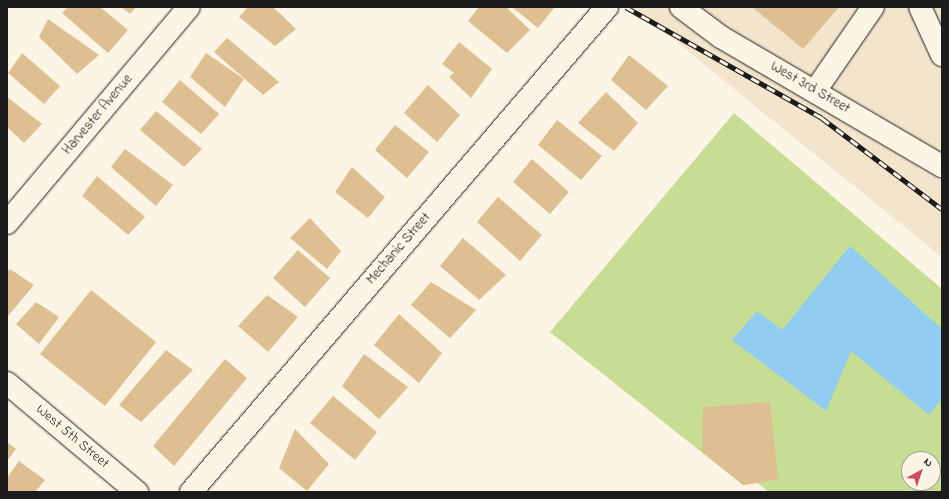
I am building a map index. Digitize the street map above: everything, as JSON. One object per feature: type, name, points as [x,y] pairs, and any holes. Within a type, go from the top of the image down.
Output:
[{"type":"street","name":"Harvester Avenue","points":[[7,223],[189,7]]},
{"type":"street","name":"Mechanic Street","points":[[191,492],[607,7]]},
{"type":"street","name":"West 3rd Street","points":[[681,7],[721,37],[942,166]]},
{"type":"street","points":[[815,92],[873,7]]},
{"type":"street","points":[[920,7],[942,54]]},
{"type":"street","name":"West 5th Street","points":[[7,383],[137,492]]},
{"type":"shaded area","points":[[634,7],[942,7],[942,257],[750,102]]},
{"type":"green space","points":[[734,113],[942,289],[942,492],[769,492],[758,483],[743,485],[550,332]]},
{"type":"water","points":[[850,246],[942,329],[942,398],[929,415],[851,351],[826,411],[732,340],[757,311],[782,330]]},
{"type":"building","points":[[68,7],[100,7],[128,30],[108,53],[62,13]]},
{"type":"building","points":[[121,7],[136,7],[130,14]]},
{"type":"building","points":[[248,7],[273,7],[296,29],[275,46],[239,17]]},
{"type":"building","points":[[479,7],[506,7],[530,30],[507,53],[468,21]]},
{"type":"building","points":[[512,7],[553,7],[554,8],[538,28]]},
{"type":"building","points":[[752,7],[839,7],[803,49]]},
{"type":"building","points":[[48,19],[99,55],[77,74],[39,37]]},
{"type":"building","points":[[227,38],[279,82],[263,95],[214,52]]},
{"type":"building","points":[[459,42],[492,69],[471,98],[449,77],[454,73],[442,64]]},
{"type":"building","points":[[22,53],[60,86],[44,104],[8,73]]},
{"type":"building","points":[[206,53],[244,79],[225,107],[190,77]]},
{"type":"building","points":[[629,55],[668,86],[646,110],[611,80]]},
{"type":"building","points":[[180,80],[219,114],[201,134],[162,102]]},
{"type":"building","points":[[428,85],[460,115],[437,142],[404,113]]},
{"type":"building","points":[[606,92],[638,123],[614,151],[578,123]]},
{"type":"building","points":[[7,97],[42,124],[24,143],[7,127]]},
{"type":"building","points":[[156,111],[202,149],[184,167],[140,130]]},
{"type":"building","points":[[557,120],[602,156],[581,180],[538,145]]},
{"type":"building","points":[[395,125],[429,152],[407,178],[375,150]]},
{"type":"building","points":[[125,149],[173,185],[156,206],[111,167]]},
{"type":"building","points":[[532,159],[569,192],[550,214],[513,182]]},
{"type":"building","points":[[352,167],[385,197],[368,218],[335,192]]},
{"type":"building","points":[[97,176],[145,217],[128,235],[82,196]]},
{"type":"building","points":[[498,197],[542,235],[520,261],[477,222]]},
{"type":"building","points":[[310,218],[341,251],[327,269],[290,238]]},
{"type":"building","points":[[463,238],[506,275],[479,300],[440,266]]},
{"type":"building","points":[[298,250],[330,278],[305,307],[273,278]]},
{"type":"building","points":[[10,269],[34,285],[8,316],[7,272]]},
{"type":"building","points":[[431,282],[476,310],[450,338],[411,305]]},
{"type":"building","points":[[91,290],[156,342],[105,406],[40,354]]},
{"type":"building","points":[[267,295],[298,317],[268,352],[238,326]]},
{"type":"building","points":[[36,302],[59,317],[39,344],[16,324]]},
{"type":"building","points":[[399,314],[442,353],[419,383],[374,345]]},
{"type":"building","points":[[166,350],[193,370],[141,422],[119,405]]},
{"type":"building","points":[[364,354],[408,387],[379,419],[342,386]]},
{"type":"building","points":[[225,359],[247,378],[174,466],[153,446]]},
{"type":"building","points":[[333,396],[377,432],[355,460],[310,423]]},
{"type":"building","points":[[770,402],[778,479],[743,485],[702,452],[703,407]]},
{"type":"building","points":[[295,429],[329,464],[307,491],[279,468]]},
{"type":"building","points":[[7,442],[16,449],[7,461]]},
{"type":"building","points":[[19,461],[45,480],[35,492],[7,492],[7,478]]},
{"type":"railway","points":[[626,7],[822,118],[942,209]]}]
